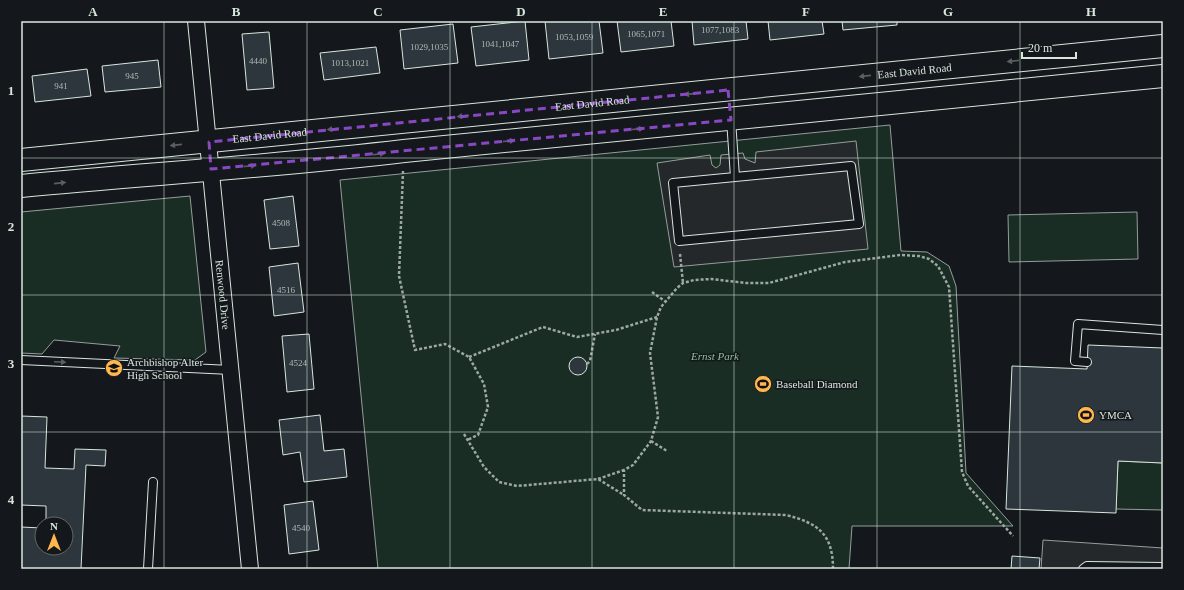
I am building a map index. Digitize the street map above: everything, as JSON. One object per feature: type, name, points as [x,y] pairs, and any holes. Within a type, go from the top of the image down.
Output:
[{"type":"street","name":"Renwood Drive","points":[[196,21],[250,569]]},
{"type":"street","name":"East David Road","points":[[21,160],[1163,46]]},
{"type":"street","points":[[21,186],[332,159],[1163,76]]},
{"type":"street","points":[[728,90],[731,120]]},
{"type":"lane","points":[[731,120],[735,177]]},
{"type":"lane","points":[[851,166],[858,224],[679,241],[673,183],[735,177],[851,166]]},
{"type":"lane","points":[[1087,362],[1075,361],[1078,324],[1163,330]]},
{"type":"lane","points":[[21,360],[231,370]]},
{"type":"lane","points":[[148,569],[153,482]]},
{"type":"lane","points":[[1083,569],[1087,566],[1163,567]]},
{"type":"path","points":[[403,169],[400,276],[415,350],[445,344],[469,358],[484,384],[488,407],[478,435],[467,440]]},
{"type":"path","points":[[679,241],[683,283]]},
{"type":"path","points":[[464,434],[484,467],[499,482],[517,486],[598,479],[624,470],[633,465],[650,441],[658,417],[650,353],[657,317],[666,302],[683,283],[694,280],[711,279],[746,283],[769,283],[845,262],[900,255],[919,256],[938,266],[949,287],[962,472],[968,486],[1012,536]]},
{"type":"path","points":[[652,292],[666,302]]},
{"type":"path","points":[[469,358],[543,327],[577,337],[616,330],[657,317]]},
{"type":"path","points":[[587,364],[590,361],[595,334]]},
{"type":"path","points":[[650,441],[667,451]]},
{"type":"path","points":[[624,470],[624,495]]},
{"type":"path","points":[[598,479],[624,495],[642,510],[786,514],[802,519],[815,525],[826,535],[833,555],[833,569]]},
{"type":"highlighted area","points":[[728,90],[731,120],[211,169],[209,142]]},
{"type":"green space","name":"Ernst Park","points":[[890,125],[901,251],[927,252],[949,266],[956,286],[966,473],[1013,526],[852,526],[849,569],[378,569],[340,180]]},
{"type":"green space","points":[[190,196],[206,352],[195,360],[114,358],[120,346],[54,340],[42,354],[21,353],[21,212]]},
{"type":"green space","points":[[1137,212],[1138,259],[1009,262],[1008,215]]},
{"type":"green space","points":[[1118,461],[1163,463],[1163,510],[1116,509]]},
{"type":"shaded area","points":[[856,141],[868,249],[674,267],[657,163],[710,155],[712,165],[716,168],[720,165],[721,155],[743,153],[745,159],[755,163],[756,152]]},
{"type":"shaded area","points":[[1043,540],[1163,548],[1163,569],[1041,569]]},
{"type":"building","points":[[525,21],[529,60],[476,66],[471,27]]},
{"type":"building","points":[[545,21],[599,21],[603,53],[549,59]]},
{"type":"building","points":[[617,21],[671,21],[674,46],[621,52]]},
{"type":"building","points":[[692,21],[746,21],[748,39],[694,45]]},
{"type":"building","points":[[768,21],[822,21],[824,34],[770,40]]},
{"type":"building","points":[[842,21],[897,21],[897,25],[843,30]]},
{"type":"building","points":[[453,24],[458,63],[404,69],[400,30]]},
{"type":"building","points":[[269,32],[274,88],[247,90],[242,34]]},
{"type":"building","points":[[376,47],[380,73],[324,80],[320,53]]},
{"type":"building","points":[[158,60],[161,87],[105,92],[102,66]]},
{"type":"building","points":[[87,69],[91,96],[35,102],[32,76]]},
{"type":"building","points":[[293,196],[299,246],[270,249],[264,200]]},
{"type":"building","points":[[298,263],[304,312],[274,316],[269,267]]},
{"type":"building","points":[[309,334],[314,389],[287,392],[282,336]]},
{"type":"building","name":"YMCA","points":[[1088,345],[1163,348],[1163,463],[1118,461],[1116,513],[1006,509],[1012,366],[1087,369]]},
{"type":"building","points":[[574,357],[582,357],[587,362],[585,373],[582,375],[574,375],[569,370],[569,362]]},
{"type":"building","points":[[320,415],[324,451],[344,449],[347,477],[304,482],[300,452],[283,455],[279,420]]},
{"type":"building","points":[[21,416],[47,417],[45,468],[74,469],[75,449],[106,450],[105,466],[86,465],[81,569],[21,569],[21,527],[34,528],[34,556],[74,556],[74,516],[46,516],[46,506],[21,505]]},
{"type":"building","points":[[313,501],[319,550],[289,554],[284,505]]},
{"type":"building","points":[[1012,556],[1040,558],[1039,569],[1011,569]]},
{"type":"place","name":"Archbishop Alter High School","points":[[114,368]]},
{"type":"place","name":"Baseball Diamond","points":[[763,384]]},
{"type":"place","name":"YMCA","points":[[1086,415]]}]
